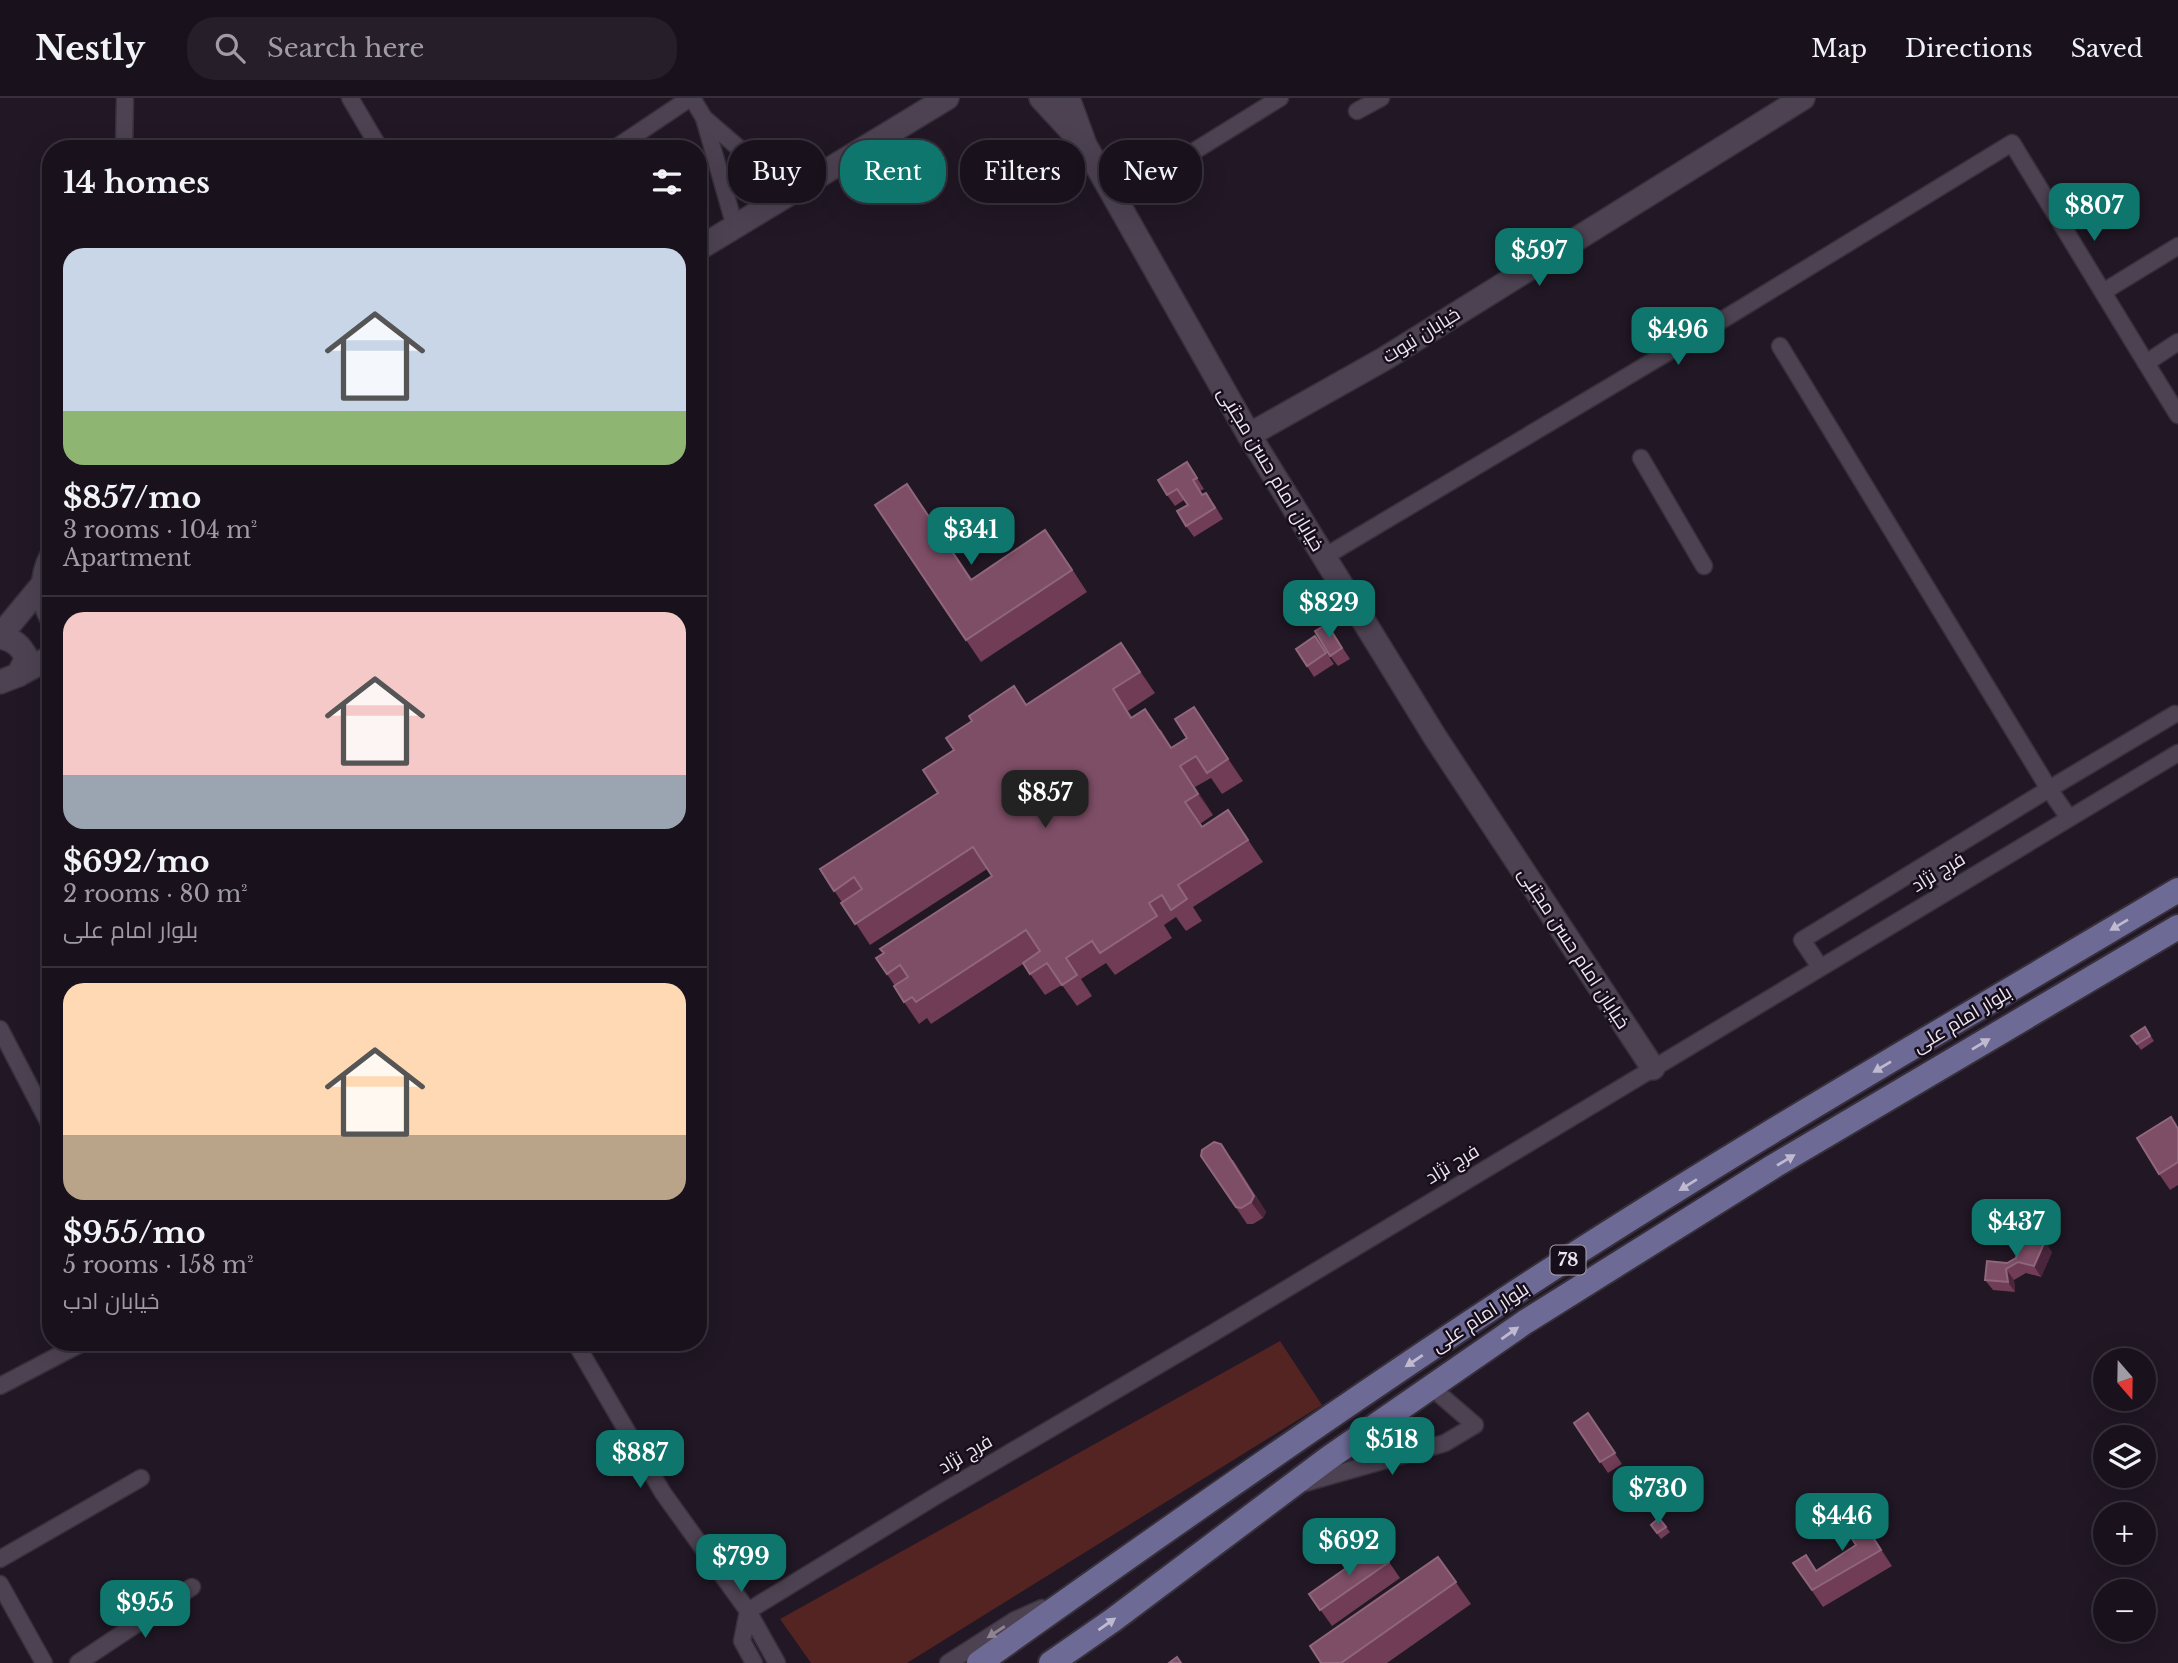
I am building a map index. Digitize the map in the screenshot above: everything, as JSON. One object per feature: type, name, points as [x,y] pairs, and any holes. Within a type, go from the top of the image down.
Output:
[{"type":"main road","name":"بلوار امام علی","points":[[979,1663],[1500,1303],[1747,1147],[2178,890]]},
{"type":"main road","name":"بلوار امام علی","points":[[1051,1663],[1113,1620],[1290,1487],[1525,1322],[1774,1166],[2178,926]]},
{"type":"main road","points":[[1349,1405],[1368,1431]]},
{"type":"street","points":[[124,140],[125,98]]},
{"type":"street","points":[[350,98],[375,140]]},
{"type":"street","points":[[628,140],[691,98],[704,118],[730,140]]},
{"type":"street","points":[[826,172],[947,98]]},
{"type":"street","name":"خیابان امام حسن مجتبی","points":[[1041,98],[1086,145]]},
{"type":"street","name":"خیابان امام حسن مجتبی","points":[[1068,98],[1086,145],[1099,168]]},
{"type":"street","points":[[1202,146],[1280,98]]},
{"type":"street","points":[[1357,111],[1381,98]]},
{"type":"street","name":"خیابان نبوت","points":[[1249,435],[1384,359],[1803,98]]},
{"type":"street","points":[[704,118],[735,227]]},
{"type":"street","points":[[1324,557],[1732,314],[2012,143],[2178,415]]},
{"type":"street","points":[[707,244],[775,203]]},
{"type":"street","name":"خیابان امام حسن مجتبی","points":[[1119,203],[1249,435],[1435,737],[1653,1068]]},
{"type":"street","points":[[2103,292],[2178,246]]},
{"type":"street","points":[[2146,362],[2178,342]]},
{"type":"street","points":[[1780,346],[2069,818]]},
{"type":"street","points":[[1641,458],[1704,566]]},
{"type":"street","points":[[9,678],[27,658],[21,647],[11,639],[0,636],[42,585]]},
{"type":"street","points":[[9,678],[42,662]]},
{"type":"street","points":[[1820,967],[1802,940],[2175,713]]},
{"type":"street","name":"فرج نژاد","points":[[748,1611],[2178,753]]},
{"type":"street","points":[[1932,861],[1950,889]]},
{"type":"street","points":[[0,1029],[42,1110]]},
{"type":"street","points":[[0,1386],[67,1351]]},
{"type":"street","points":[[580,1351],[663,1493],[748,1611],[777,1663]]},
{"type":"street","points":[[1290,1487],[1445,1443],[1475,1425],[1431,1387]]},
{"type":"street","points":[[0,1559],[141,1478]]},
{"type":"street","points":[[0,1584],[44,1663]]},
{"type":"street","points":[[78,1663],[192,1587]]},
{"type":"street","points":[[948,1663],[1015,1620],[1079,1592]]},
{"type":"street","points":[[748,1611],[742,1642],[754,1663]]},
{"type":"shaded area","points":[[1280,1341],[1322,1405],[907,1663],[811,1663],[780,1619]]},
{"type":"building","points":[[1187,462],[1197,478],[1193,480],[1202,495],[1206,493],[1215,508],[1186,526],[1177,511],[1188,505],[1177,489],[1167,495],[1158,480]]},
{"type":"building","points":[[907,484],[971,580],[1045,530],[1072,570],[966,640],[875,505]]},
{"type":"building","points":[[1327,624],[1342,648],[1330,656],[1315,631]]},
{"type":"building","points":[[1315,636],[1326,653],[1307,666],[1296,649]]},
{"type":"building","points":[[1121,643],[1140,672],[1113,689],[1131,718],[1145,709],[1171,748],[1187,738],[1175,719],[1194,707],[1228,759],[1207,773],[1196,756],[1180,766],[1198,794],[1185,802],[1202,827],[1228,810],[1248,840],[1178,885],[1187,899],[1171,910],[1162,895],[1149,903],[1157,916],[1100,953],[1092,941],[1066,958],[1077,975],[1062,985],[1047,963],[1030,974],[1023,963],[1040,951],[1026,930],[916,1002],[912,997],[904,1002],[894,986],[908,977],[900,965],[887,974],[876,958],[884,953],[880,949],[992,876],[973,847],[855,924],[841,903],[862,889],[854,877],[834,891],[820,869],[938,793],[923,770],[954,750],[946,738],[972,721],[969,716],[1014,686],[1026,705]]},
{"type":"building","points":[[2145,1027],[2150,1036],[2137,1044],[2131,1036]]},
{"type":"building","points":[[2171,1117],[2178,1129],[2178,1162],[2159,1174],[2137,1138]]},
{"type":"building","points":[[1214,1142],[1221,1144],[1254,1196],[1251,1202],[1241,1208],[1236,1207],[1201,1156],[1202,1150]]},
{"type":"building","points":[[2023,1233],[2045,1241],[2034,1266],[2018,1262],[2006,1269],[2008,1282],[1985,1280],[1987,1261],[2007,1263],[2016,1258]]},
{"type":"building","points":[[1588,1413],[1615,1453],[1600,1462],[1574,1423]]},
{"type":"building","points":[[1854,1508],[1881,1550],[1812,1590],[1793,1563],[1806,1555],[1816,1571],[1856,1545],[1838,1517]]},
{"type":"building","points":[[1659,1518],[1666,1527],[1657,1533],[1651,1525]]},
{"type":"building","points":[[1378,1546],[1389,1562],[1320,1610],[1309,1594]]},
{"type":"building","points":[[1438,1557],[1456,1582],[1341,1663],[1321,1663],[1310,1646]]},
{"type":"building","points":[[1177,1657],[1181,1663],[1169,1663]]}]
